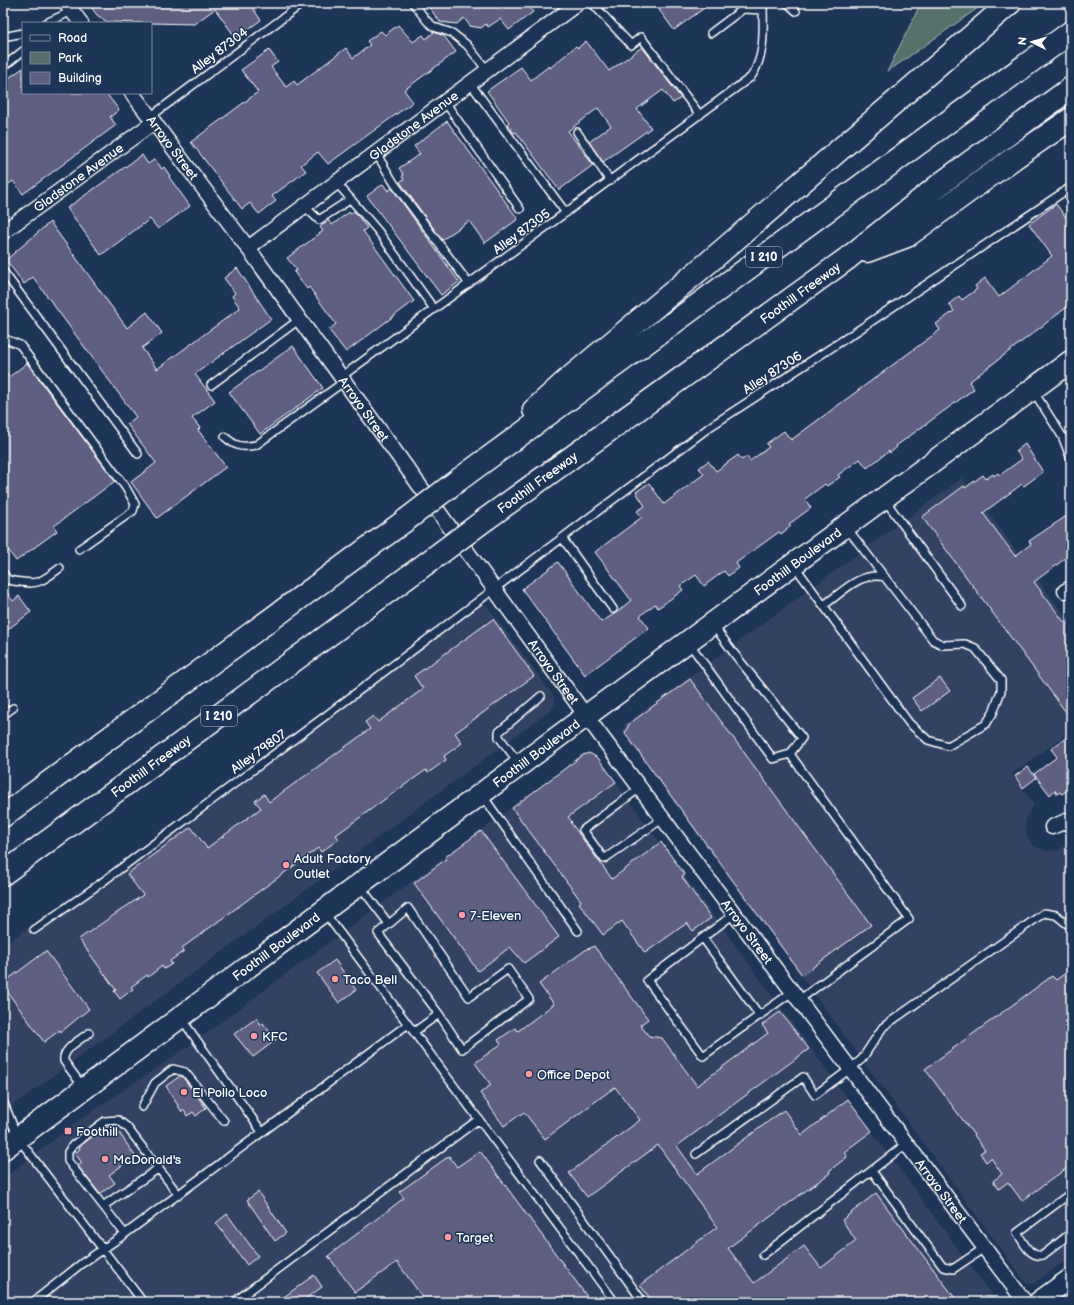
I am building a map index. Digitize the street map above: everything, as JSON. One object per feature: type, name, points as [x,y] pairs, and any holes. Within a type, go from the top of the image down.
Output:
[{"type":"highway","points":[[457,481],[566,381],[709,262],[1010,3]]},
{"type":"highway","name":"I 210","points":[[3,816],[457,481],[1071,32]]},
{"type":"highway","name":"Foothill Freeway","points":[[3,874],[486,519],[848,258],[943,182],[1071,88]]},
{"type":"highway","points":[[848,258],[906,236],[1071,119]]},
{"type":"main road","name":"Foothill Boulevard","points":[[11,1144],[586,716],[1071,361]]},
{"type":"street","name":"Gladstone Avenue","points":[[248,248],[578,3]]},
{"type":"street","points":[[69,7],[80,22]]},
{"type":"street","name":"Arroyo Street","points":[[133,94],[300,319],[662,819],[1025,1302]]},
{"type":"street","name":"Gladstone Avenue","points":[[3,232],[152,119]]},
{"type":"street","points":[[1052,827],[1071,819]]},
{"type":"street","points":[[1038,1302],[1071,1278]]},
{"type":"lane","name":"Alley 87304","points":[[152,119],[303,3]]},
{"type":"lane","points":[[413,3],[427,21],[434,27],[452,33],[467,45],[487,70]]},
{"type":"lane","points":[[592,3],[631,45],[641,37],[700,115]]},
{"type":"lane","points":[[787,3],[796,10]]},
{"type":"lane","points":[[47,22],[69,7]]},
{"type":"lane","points":[[711,34],[743,9],[763,7]]},
{"type":"lane","name":"Alley 87305","points":[[225,437],[232,444],[240,447],[256,445],[434,309],[751,77],[759,65],[762,51],[763,7]]},
{"type":"lane","points":[[3,37],[22,33]]},
{"type":"lane","points":[[3,67],[22,52]]},
{"type":"lane","points":[[470,83],[566,213]]},
{"type":"lane","points":[[445,102],[520,209]]},
{"type":"lane","points":[[577,132],[610,181]]},
{"type":"lane","points":[[376,153],[394,183],[469,284]]},
{"type":"lane","points":[[336,182],[378,231],[434,309]]},
{"type":"lane","name":"Alley 87306","points":[[494,589],[711,426],[858,332],[1071,187]]},
{"type":"lane","points":[[304,206],[319,220],[351,200]]},
{"type":"lane","points":[[3,271],[138,454]]},
{"type":"lane","points":[[211,385],[300,319]]},
{"type":"lane","points":[[3,338],[20,345],[126,488],[135,504],[133,511],[79,549]]},
{"type":"lane","points":[[1032,389],[1062,436],[1071,459]]},
{"type":"lane","points":[[884,498],[962,606]]},
{"type":"lane","points":[[794,564],[909,723],[928,740],[948,746],[986,724],[993,713],[1001,691],[1001,680],[975,648],[965,644],[944,645],[933,640],[846,526]]},
{"type":"lane","points":[[562,539],[613,609]]},
{"type":"lane","points":[[3,573],[8,580],[25,583],[40,583],[60,568]]},
{"type":"lane","points":[[824,606],[861,578],[874,575],[885,577]]},
{"type":"lane","name":"Alley 79807","points":[[34,930],[101,883],[494,589]]},
{"type":"lane","points":[[688,642],[773,759],[790,754],[802,738],[712,624]]},
{"type":"lane","points":[[520,765],[499,737],[499,732],[541,696]]},
{"type":"lane","points":[[3,715],[12,708]]},
{"type":"lane","points":[[734,914],[647,980],[703,1056],[760,1016],[795,996],[909,919],[790,754]]},
{"type":"lane","points":[[640,788],[584,830],[604,859],[662,819]]},
{"type":"lane","points":[[481,794],[578,931]]},
{"type":"lane","points":[[359,885],[389,924]]},
{"type":"lane","points":[[408,908],[470,997],[508,969],[529,999],[462,1049],[439,1014],[378,933],[408,908]]},
{"type":"lane","points":[[324,911],[615,1302]]},
{"type":"lane","points":[[696,1154],[803,1077],[815,1095],[850,1069],[862,1058],[883,1027],[1044,914],[1056,915],[1071,927]]},
{"type":"lane","points":[[703,938],[760,1016]]},
{"type":"lane","points":[[414,1032],[439,1014]]},
{"type":"lane","points":[[180,1018],[262,1132]]},
{"type":"lane","points":[[33,1302],[102,1248],[125,1234],[408,1024]]},
{"type":"lane","points":[[84,1089],[64,1061],[63,1056],[66,1051],[88,1033]]},
{"type":"lane","points":[[142,1107],[155,1083],[173,1069],[180,1070],[185,1072],[224,1122]]},
{"type":"lane","points":[[3,1101],[11,1144],[102,1248],[143,1302]]},
{"type":"lane","points":[[234,1302],[479,1119]]},
{"type":"lane","points":[[125,1234],[68,1161],[68,1152],[73,1145],[105,1121],[118,1120],[127,1127],[178,1194]]},
{"type":"lane","points":[[763,1255],[906,1144]]},
{"type":"lane","points":[[540,1160],[643,1302]]},
{"type":"lane","points":[[103,1206],[158,1168]]},
{"type":"lane","points":[[872,1171],[943,1267],[953,1269],[984,1248]]},
{"type":"lane","points":[[1071,1193],[1017,1233],[1031,1253],[1038,1256],[1043,1255],[1071,1233]]},
{"type":"shaded area","points":[[962,478],[1071,624],[1071,731],[1012,774],[1034,805],[1025,822],[1027,837],[1031,843],[1046,851],[1058,850],[1065,846],[1071,855],[1071,1257],[1033,1284],[1026,1283],[622,732],[624,725]]},
{"type":"shaded area","points":[[485,603],[553,695],[555,703],[551,710],[3,1113],[3,947],[28,927],[35,935],[133,861]]},
{"type":"shaded area","points":[[589,753],[598,758],[997,1302],[3,1302],[3,1179],[75,1123],[186,1048],[583,755]]},
{"type":"green space","points":[[921,3],[985,3],[887,72]]},
{"type":"building","points":[[88,3],[249,3],[261,20],[236,38],[215,9],[194,24],[107,22],[97,15]]},
{"type":"building","points":[[426,3],[527,3],[533,12],[509,30],[500,19],[488,27],[486,24],[481,28],[470,26],[464,18],[457,24],[440,22]]},
{"type":"building","points":[[654,3],[711,3],[674,30]]},
{"type":"building","points":[[398,25],[413,42],[423,35],[426,39],[434,32],[444,36],[456,52],[404,90],[413,102],[328,164],[318,152],[301,165],[306,171],[272,196],[276,201],[259,214],[250,203],[242,209],[191,142],[258,92],[241,70],[269,50],[278,62],[271,67],[286,87],[294,81],[297,85],[346,48],[353,58],[370,45],[367,41],[381,31],[385,35]]},
{"type":"building","points":[[586,41],[609,71],[642,47],[681,98],[673,103],[663,90],[637,109],[651,128],[603,162],[589,142],[611,126],[598,108],[568,131],[593,165],[559,190],[516,132],[514,133],[507,124],[509,122],[487,91],[521,67],[531,80],[549,66],[550,68],[576,46],[578,48]]},
{"type":"building","points":[[22,69],[22,94],[107,94],[119,110],[110,117],[116,125],[23,194],[13,181],[3,188],[3,82]]},
{"type":"building","points":[[447,121],[518,219],[485,243],[469,221],[442,240],[400,182],[404,179],[402,176],[404,175],[399,168],[420,154],[414,146]]},
{"type":"building","points":[[142,155],[148,164],[155,159],[162,169],[164,167],[170,176],[169,177],[190,206],[158,229],[150,219],[101,255],[67,208]]},
{"type":"building","points":[[383,184],[388,191],[392,188],[459,282],[441,295],[367,196]]},
{"type":"building","points":[[1056,204],[1071,224],[1071,304],[969,382],[974,389],[896,446],[897,447],[890,453],[889,451],[867,468],[860,459],[838,475],[840,477],[827,486],[825,484],[805,499],[811,508],[789,524],[791,526],[781,534],[779,532],[736,563],[739,568],[728,576],[724,571],[704,586],[696,575],[680,586],[683,590],[658,608],[655,604],[640,616],[649,628],[585,675],[522,589],[558,562],[601,622],[616,613],[631,600],[595,552],[642,517],[637,511],[645,506],[636,492],[649,483],[664,504],[704,474],[699,468],[708,461],[716,471],[738,455],[742,460],[747,456],[750,461],[769,447],[766,444],[784,431],[791,440],[940,330],[936,324],[954,311],[949,304],[959,296],[962,300],[977,289],[975,286],[985,278],[999,297],[1052,256],[1029,224]]},
{"type":"building","points":[[354,211],[367,228],[363,231],[414,301],[346,352],[329,330],[336,324],[309,287],[307,289],[294,272],[297,270],[287,258],[323,231],[320,227],[328,220],[332,225],[349,212],[350,214]]},
{"type":"building","points":[[50,222],[127,328],[147,312],[162,333],[142,348],[157,369],[240,308],[232,296],[235,293],[224,278],[237,268],[271,319],[195,374],[215,401],[192,418],[200,428],[198,430],[226,467],[157,518],[131,482],[156,463],[127,424],[136,417],[33,277],[24,284],[6,260]]},
{"type":"building","points":[[293,346],[323,388],[260,434],[229,392]]},
{"type":"building","points":[[27,363],[115,481],[54,526],[57,531],[16,561],[3,543],[3,369],[9,377]]},
{"type":"building","points":[[1025,444],[1043,472],[1024,486],[1022,484],[983,513],[1015,556],[1031,544],[1029,541],[1071,513],[1071,554],[1034,582],[1064,622],[1071,617],[1071,719],[922,517],[964,486],[965,488],[983,475],[986,479],[993,474],[994,476],[998,473],[1000,475],[1022,459],[1016,451]]},
{"type":"building","points":[[3,588],[13,601],[19,596],[31,612],[3,633]]},
{"type":"building","points":[[493,619],[534,676],[455,733],[462,743],[444,756],[446,760],[428,773],[426,770],[336,835],[339,839],[321,852],[318,848],[182,948],[184,951],[170,961],[172,964],[164,969],[162,966],[148,977],[147,975],[131,987],[133,989],[120,999],[114,991],[116,990],[79,939],[143,895],[127,874],[191,827],[207,848],[261,808],[255,801],[264,794],[269,802],[370,729],[365,722],[373,716],[378,722],[423,689],[414,676]]},
{"type":"building","points":[[940,678],[950,691],[922,711],[912,698]]},
{"type":"building","points":[[690,679],[871,925],[802,975],[625,733],[629,724]]},
{"type":"building","points":[[1071,734],[1071,788],[1062,794],[1060,792],[1057,794],[1055,790],[1050,795],[1034,774],[1057,757],[1051,749]]},
{"type":"building","points":[[589,753],[598,758],[616,782],[568,817],[612,879],[661,842],[685,875],[682,877],[711,918],[693,931],[687,923],[645,953],[622,921],[603,935],[579,903],[581,901],[512,808],[583,755]]},
{"type":"building","points":[[1028,767],[1036,778],[1023,788],[1015,776]]},
{"type":"building","points":[[481,831],[559,937],[524,963],[510,947],[478,971],[414,883],[446,859],[445,857]]},
{"type":"building","points":[[594,946],[648,1019],[640,1025],[649,1036],[662,1038],[697,1086],[768,1033],[762,1025],[780,1012],[809,1049],[677,1146],[697,1174],[784,1110],[802,1135],[848,1099],[872,1131],[844,1152],[847,1157],[829,1171],[830,1173],[728,1248],[754,1283],[804,1246],[821,1268],[856,1241],[842,1220],[876,1193],[958,1302],[653,1302],[640,1285],[717,1227],[658,1145],[587,1197],[569,1173],[640,1120],[615,1087],[545,1139],[524,1112],[504,1126],[480,1093],[491,1085],[475,1063],[501,1044],[498,1040],[515,1028],[518,1031],[554,1004],[539,984],[588,948],[589,949]]},
{"type":"building","points":[[46,951],[89,1009],[61,1032],[60,1030],[44,1042],[3,986],[3,983]]},
{"type":"building","name":"Taco Bell","points":[[335,960],[356,990],[339,1003],[317,973]]},
{"type":"building","points":[[1071,969],[1071,1165],[1022,1201],[1008,1182],[999,1189],[993,1181],[1002,1174],[991,1158],[986,1162],[980,1153],[985,1150],[925,1069],[1052,976],[1056,980]]},
{"type":"building","name":"KFC","points":[[257,1018],[261,1025],[263,1023],[276,1040],[253,1057],[234,1034]]},
{"type":"building","name":"El Pollo Loco","points":[[182,1076],[206,1108],[196,1116],[193,1112],[187,1116],[184,1110],[182,1112],[166,1086]]},
{"type":"building","name":"McDonald's","points":[[114,1125],[135,1156],[109,1175],[115,1183],[100,1194],[78,1166],[82,1163],[75,1153],[80,1149],[79,1147],[102,1129]]},
{"type":"building","name":"Target","points":[[480,1151],[591,1302],[426,1302],[397,1262],[355,1292],[328,1256],[404,1198],[399,1192],[449,1156],[457,1167]]},
{"type":"building","points":[[258,1192],[286,1233],[275,1241],[247,1200]]},
{"type":"building","points":[[227,1214],[258,1256],[247,1265],[216,1223]]},
{"type":"building","points":[[314,1275],[322,1287],[301,1302],[277,1302]]},
{"type":"place","name":"Adult Factory Outlet","points":[[286,865]]},
{"type":"place","name":"7-Eleven","points":[[462,915]]},
{"type":"place","name":"Taco Bell","points":[[335,979]]},
{"type":"place","name":"KFC","points":[[254,1036]]},
{"type":"place","name":"Office Depot","points":[[529,1074]]},
{"type":"place","name":"El Pollo Loco","points":[[184,1092]]},
{"type":"place","name":"Foothill","points":[[68,1131]]},
{"type":"place","name":"McDonald's","points":[[105,1159]]},
{"type":"place","name":"Target","points":[[448,1237]]}]
